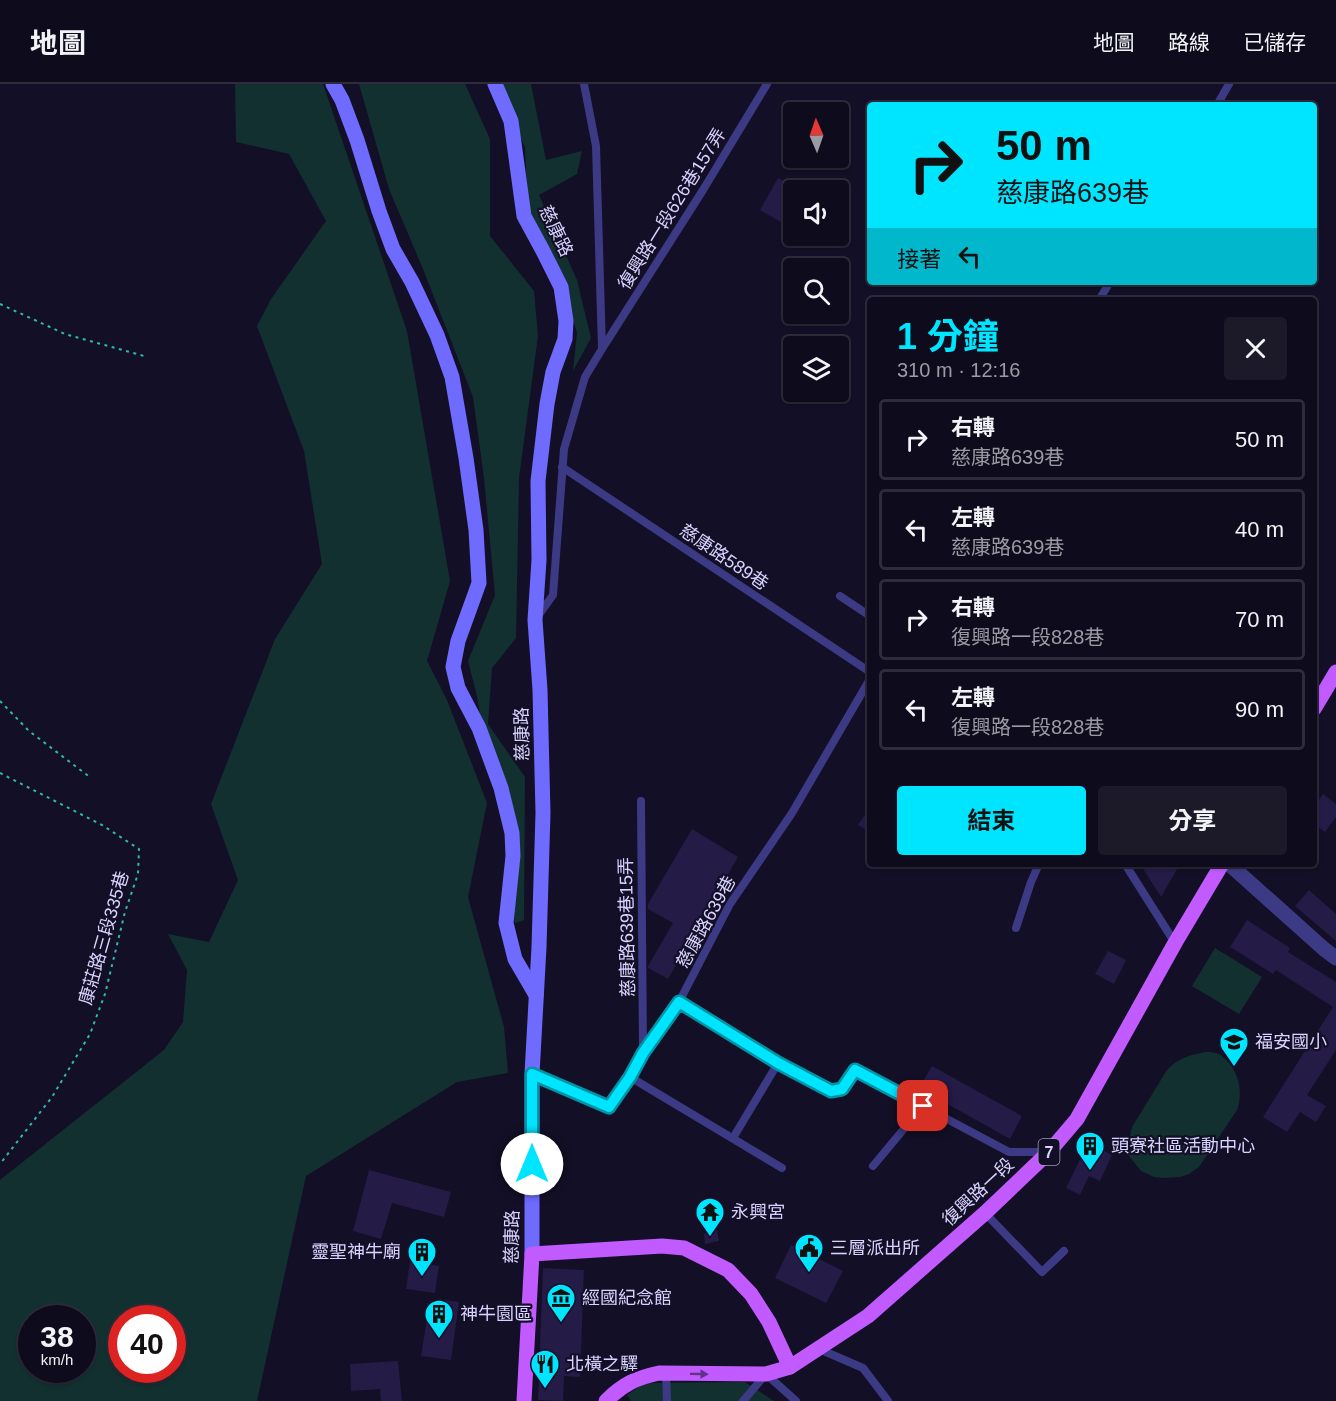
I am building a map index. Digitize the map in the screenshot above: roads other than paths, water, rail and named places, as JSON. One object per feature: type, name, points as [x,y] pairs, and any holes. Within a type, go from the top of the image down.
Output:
[{"type":"main road","points":[[1317,705],[1336,672]]},
{"type":"main road","name":"復興路一段","points":[[606,1401],[624,1385],[643,1376],[659,1373],[766,1374],[790,1367],[868,1316],[985,1213],[1049,1152],[1077,1119],[1220,867]]},
{"type":"main road","points":[[532,1254],[662,1246],[684,1248],[728,1270],[751,1294],[769,1322],[790,1367]]},
{"type":"main road","name":"慈康路","points":[[524,1401],[532,1254]]},
{"type":"street","points":[[333,84],[342,100],[357,140],[393,249],[432,324],[452,377],[476,530],[479,583],[458,641],[453,667],[458,688],[479,728],[501,788],[512,832],[513,856],[506,923],[515,959],[536,995]]},
{"type":"street","name":"慈康路","points":[[495,84],[511,121],[524,216],[561,287],[566,321],[565,339],[553,372],[547,404],[538,481],[539,560],[535,620],[540,690],[543,813],[532,1074],[532,1254]]},
{"type":"street","points":[[1232,867],[1336,958]]},
{"type":"lane","points":[[535,620],[553,594],[564,449],[585,377],[602,349],[596,146],[584,84]]},
{"type":"lane","name":"復興路一段626巷157弄","points":[[602,349],[704,190],[767,84]]},
{"type":"lane","points":[[1219,102],[1229,84]]},
{"type":"lane","name":"慈康路589巷","points":[[562,467],[867,670]]},
{"type":"lane","points":[[840,596],[867,614]]},
{"type":"lane","name":"慈康路639巷","points":[[532,1074],[609,1107],[679,1002],[730,904],[792,813],[867,684]]},
{"type":"lane","name":"慈康路639巷15弄","points":[[641,801],[643,1053]]},
{"type":"lane","points":[[1016,928],[1038,867]]},
{"type":"lane","points":[[1127,867],[1175,943]]},
{"type":"lane","points":[[679,1002],[778,1063],[831,1091],[842,1089],[855,1070],[1009,1152],[1049,1152]]},
{"type":"lane","points":[[734,1138],[778,1063]]},
{"type":"lane","points":[[630,1077],[782,1168]]},
{"type":"lane","points":[[873,1166],[923,1106]]},
{"type":"lane","points":[[985,1213],[1041,1272],[1064,1251]]},
{"type":"lane","points":[[818,1348],[863,1368],[888,1401]]},
{"type":"lane","points":[[666,1373],[668,1401]]},
{"type":"lane","points":[[743,1401],[766,1374],[796,1401]]},
{"type":"place","name":"福安國小","points":[[1234,1068]]},
{"type":"place","name":"頭寮社區活動中心","points":[[1090,1172]]},
{"type":"place","name":"永興宮","points":[[710,1238]]},
{"type":"place","name":"三層派出所","points":[[809,1274]]},
{"type":"place","name":"靈聖神牛廟","points":[[422,1278]]},
{"type":"place","name":"經國紀念館","points":[[561,1324]]},
{"type":"place","name":"神牛園區","points":[[439,1340]]},
{"type":"place","name":"北橫之驛","points":[[545,1390]]}]
